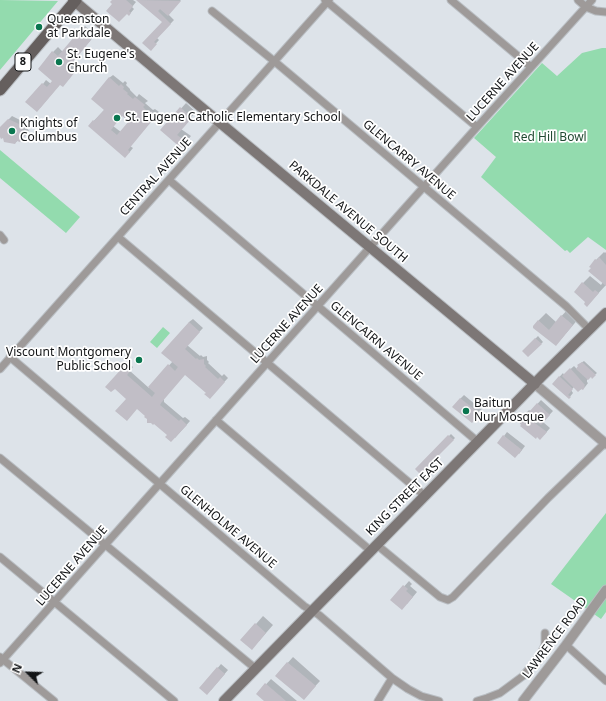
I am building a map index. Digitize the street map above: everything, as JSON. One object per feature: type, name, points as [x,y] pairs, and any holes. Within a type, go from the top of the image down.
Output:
[{"type":"main road","name":"8","points":[[0,90],[75,0]]},
{"type":"main road","name":"PARKDALE AVENUE SOUTH","points":[[75,0],[219,123],[535,384]]},
{"type":"main road","name":"KING STREET EAST","points":[[224,701],[606,313]]},
{"type":"street","points":[[451,0],[530,67]]},
{"type":"street","points":[[578,0],[586,7],[596,11],[606,12]]},
{"type":"street","name":"LUCERNE AVENUE","points":[[1,659],[55,602],[530,67],[592,0]]},
{"type":"street","points":[[327,1],[477,127]]},
{"type":"street","name":"CENTRAL AVENUE","points":[[0,369],[327,1]]},
{"type":"street","name":"GLENCARRY AVENUE","points":[[212,11],[274,60],[424,186],[566,306],[589,329]]},
{"type":"street","name":"GLENCAIRN AVENUE","points":[[168,180],[478,442]]},
{"type":"street","points":[[118,237],[425,496]]},
{"type":"street","name":"GLENHOLME AVENUE","points":[[10,357],[304,606],[319,615],[392,678],[420,696],[439,701]]},
{"type":"street","name":"PARKDALE AVENUE SOUTH","points":[[535,384],[606,443]]},
{"type":"street","points":[[216,420],[374,548],[440,597],[448,600],[453,597],[548,498],[606,443]]},
{"type":"street","points":[[0,458],[256,669]]},
{"type":"street","points":[[0,557],[174,701]]},
{"type":"street","name":"LAWRENCE ROAD","points":[[523,701],[606,590]]},
{"type":"street","points":[[477,701],[500,693],[523,676],[539,657],[545,645],[545,632]]},
{"type":"street","points":[[566,645],[606,680]]},
{"type":"street","points":[[1,659],[54,701]]},
{"type":"street","points":[[378,701],[392,678]]},
{"type":"green space","points":[[0,0],[58,1],[0,70]]},
{"type":"green space","name":"Red Hill Bowl","points":[[606,48],[606,250],[588,237],[570,253],[567,250],[565,251],[481,177],[496,157],[474,138],[542,63],[557,76],[582,53]]},
{"type":"green space","points":[[0,150],[80,217],[66,233],[0,178]]},
{"type":"green space","points":[[163,327],[170,333],[157,348],[150,342]]},
{"type":"green space","points":[[606,513],[606,612],[601,619],[551,584]]},
{"type":"building","points":[[112,0],[126,0],[133,6],[129,11],[131,13],[129,16],[127,14],[119,22],[106,11],[112,4],[110,2]]},
{"type":"building","points":[[136,0],[181,1],[168,16],[160,9],[158,11],[171,24],[154,42],[157,44],[151,51],[142,43],[162,22]]},
{"type":"building","name":"St. Eugene's Church","points":[[79,31],[91,40],[69,67],[75,72],[63,87],[60,85],[37,112],[25,102],[42,83],[47,87],[52,81],[38,69],[52,51],[58,56]]},
{"type":"building","points":[[109,77],[119,86],[121,84],[124,87],[123,89],[128,93],[127,94],[133,99],[135,97],[145,105],[143,107],[149,113],[151,111],[156,116],[128,150],[130,152],[125,158],[88,126],[104,110],[91,99]],"holes":[[[122,116],[129,121],[117,135],[111,130]]]},
{"type":"building","points":[[180,107],[192,118],[177,135],[187,142],[181,148],[160,130]]},
{"type":"building","name":"Knights of Columbus","points":[[8,119],[19,124],[26,135],[20,142],[17,141],[15,144],[4,142],[3,138],[1,139],[0,137],[0,127]]},
{"type":"building","points":[[599,257],[606,265],[606,286],[588,271],[595,259],[597,260]]},
{"type":"building","points":[[582,282],[593,292],[595,290],[599,293],[587,307],[584,304],[585,302],[574,292]]},
{"type":"building","points":[[561,315],[573,325],[556,346],[533,328],[533,326],[538,320],[549,330]]},
{"type":"building","points":[[189,322],[200,332],[185,349],[196,359],[204,359],[205,367],[218,379],[220,377],[225,382],[210,399],[204,394],[206,393],[185,375],[160,405],[179,421],[181,419],[187,425],[171,442],[165,437],[167,435],[154,424],[147,423],[147,419],[144,417],[145,416],[137,409],[127,421],[115,411],[126,399],[115,389],[111,392],[105,387],[124,366],[130,371],[127,375],[152,397],[155,393],[148,387],[168,364],[175,371],[178,367],[161,353]]},
{"type":"building","points":[[535,338],[542,344],[528,357],[522,351]]},
{"type":"building","points":[[582,362],[596,375],[592,379],[591,377],[588,380],[576,369],[578,366],[577,365]]},
{"type":"building","points":[[570,368],[585,385],[583,390],[581,389],[578,392],[562,376]]},
{"type":"building","points":[[559,376],[573,389],[568,395],[571,397],[569,399],[552,384]]},
{"type":"building","name":"Baitun Nur Mosque","points":[[460,398],[480,414],[472,423],[452,407]]},
{"type":"building","points":[[537,403],[550,415],[541,425],[529,412]]},
{"type":"building","points":[[525,413],[534,420],[532,421],[547,432],[540,440],[537,437],[536,439],[520,426],[521,425],[519,422]]},
{"type":"building","points":[[448,435],[454,440],[420,474],[415,469]]},
{"type":"building","points":[[503,435],[522,450],[515,458],[497,443]]},
{"type":"building","points":[[403,585],[408,589],[406,591],[413,597],[402,610],[390,600]]},
{"type":"building","points":[[255,623],[266,633],[252,650],[240,640]]},
{"type":"building","points":[[287,662],[316,686],[304,700],[275,676]]},
{"type":"building","points":[[217,667],[225,674],[207,695],[199,688]]},
{"type":"building","points":[[265,683],[286,701],[264,701],[256,694]]},
{"type":"place","name":"Queenston at Parkdale","points":[[39,27]]},
{"type":"place","name":"St. Eugene's Church","points":[[59,62]]},
{"type":"place","name":"St. Eugene Catholic Elementary School","points":[[117,118]]},
{"type":"place","name":"Knights of Columbus","points":[[12,131]]},
{"type":"place","name":"Viscount Montgomery Public School","points":[[139,360]]},
{"type":"place","name":"Baitun Nur Mosque","points":[[466,411]]}]
